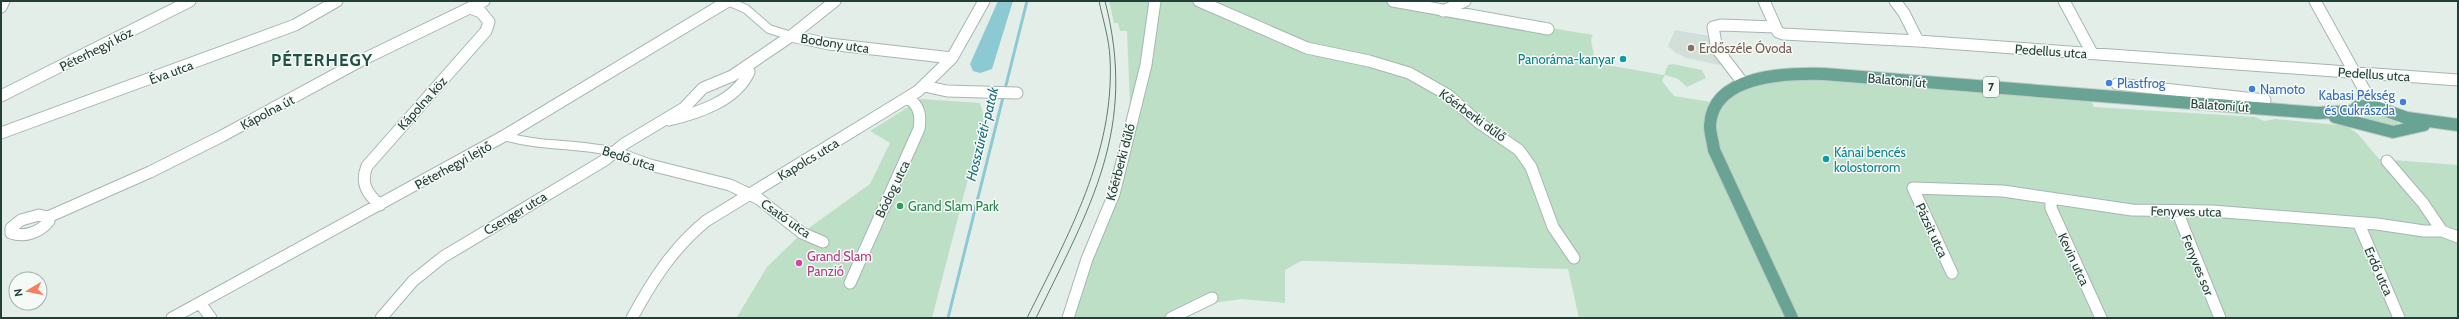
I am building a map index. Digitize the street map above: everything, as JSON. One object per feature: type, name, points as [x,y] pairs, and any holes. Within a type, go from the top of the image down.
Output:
[{"type":"main road","name":"Balatoni út","points":[[1792,318],[1711,139],[1711,117],[1717,103],[1733,87],[1743,83],[1776,75],[1824,74],[2318,113],[2353,111],[2354,108],[2364,105],[2383,108],[2399,115],[2441,124]]},
{"type":"main road","points":[[2353,111],[2359,120],[2365,124]]},
{"type":"main road","name":"Balatoni út","points":[[2318,113],[2393,132],[2401,131],[2408,126],[2441,124],[2458,125]]},
{"type":"main road","name":"Balatoni út","points":[[2399,115],[2408,126]]},
{"type":"street","points":[[1,7],[4,1]]},
{"type":"street","name":"Péterhegyi köz","points":[[1,96],[190,1]]},
{"type":"street","name":"Éva utca","points":[[1,133],[100,98],[295,25],[337,1]]},
{"type":"street","name":"Kápolna út","points":[[1,238],[13,234],[11,228],[21,220],[36,215],[48,216],[208,143],[355,63],[484,1]]},
{"type":"street","name":"Bodony utca","points":[[728,1],[746,8],[769,29],[791,36],[829,44],[952,58]]},
{"type":"street","name":"Péterhegyi lejtő","points":[[172,318],[504,136],[728,1]]},
{"type":"street","name":"Csenger utca","points":[[381,318],[413,281],[443,257],[614,152],[660,121],[684,108],[703,88],[732,76],[791,36],[835,1]]},
{"type":"street","name":"Kapolcs utca","points":[[632,318],[657,272],[686,235],[750,194],[908,98],[924,86],[952,58],[984,1]]},
{"type":"street","name":"Kőérberki dűlő","points":[[1068,318],[1087,259],[1114,194],[1146,65],[1155,1]]},
{"type":"street","name":"Kőérberki dűlő","points":[[1199,1],[1307,48],[1375,62],[1409,73],[1448,95],[1478,122],[1519,150],[1531,167],[1553,227],[1574,258]]},
{"type":"street","points":[[1393,1],[1548,29]]},
{"type":"street","points":[[1444,10],[1465,1]]},
{"type":"street","points":[[1764,1],[1776,27]]},
{"type":"street","points":[[1895,1],[1904,13],[1918,41]]},
{"type":"street","points":[[2064,1],[2092,53]]},
{"type":"street","points":[[2315,1],[2366,93],[2383,108]]},
{"type":"street","name":"Kápolna köz","points":[[380,205],[366,193],[363,187],[361,182],[364,171],[486,31],[489,22],[486,17],[480,11],[470,8]]},
{"type":"street","name":"Pedellus utca","points":[[1743,83],[1717,49],[1713,27],[1721,25],[1776,27],[1778,32],[1783,34],[1918,41],[2458,80]]},
{"type":"street","name":"Csenger utca","points":[[660,121],[689,116],[724,98],[740,85],[748,76],[749,72],[745,67]]},
{"type":"street","points":[[2117,84],[2158,90],[2265,100]]},
{"type":"street","points":[[924,86],[941,90],[1014,93]]},
{"type":"street","points":[[2364,105],[2366,93]]},
{"type":"street","points":[[2235,97],[2243,107]]},
{"type":"street","name":"Bódog utca","points":[[850,283],[919,129],[919,109],[916,102],[908,98]]},
{"type":"street","name":"Bedő utca","points":[[504,136],[533,144],[600,148],[650,166],[713,179],[750,194]]},
{"type":"street","points":[[2387,161],[2423,203],[2442,231]]},
{"type":"street","name":"Fenyves utca","points":[[1913,188],[2003,191],[2132,210],[2212,211],[2442,231],[2458,237]]},
{"type":"street","name":"Pázsit utca","points":[[1913,188],[1952,273]]},
{"type":"street","name":"Csató utca","points":[[750,194],[802,233],[822,242]]},
{"type":"street","name":"Kevin utca","points":[[2051,199],[2051,208],[2101,318]]},
{"type":"street","name":"Fenyves sor","points":[[2177,211],[2220,318]]},
{"type":"street","name":"Erdő utca","points":[[2359,224],[2398,314]]},
{"type":"street","points":[[1171,318],[1212,298]]},
{"type":"street","points":[[200,303],[211,318]]},
{"type":"street","points":[[2398,314],[2410,318]]},
{"type":"shaded area","name":"Erdőszéle Óvoda","points":[[1675,30],[1710,36],[1723,63],[1720,65],[1686,58],[1675,52],[1668,46]]},
{"type":"green space","points":[[1109,1],[1391,1],[1593,35],[1591,39],[1595,63],[1664,75],[1668,65],[1673,64],[1702,70],[1706,78],[1687,87],[1678,79],[1665,75],[1662,81],[1674,96],[1717,103],[1776,75],[2089,95],[2094,107],[2255,117],[2264,121],[2275,119],[2347,126],[2358,134],[2379,159],[2458,165],[2458,318],[1579,318],[1568,269],[1301,261],[1285,270],[1285,303],[1242,299],[1206,304],[1174,318],[1068,318],[1094,241],[1130,105],[1127,31],[1120,31],[1118,23],[1114,23]]},
{"type":"green space","name":"Grand Slam Park","points":[[921,99],[980,103],[984,117],[932,318],[737,317],[767,267],[802,233],[870,184],[890,143],[870,131]]},
{"type":"green space","points":[[2368,110],[2396,119],[2399,125],[2394,127],[2367,121],[2362,112]]},
{"type":"water","points":[[998,1],[1013,1],[992,69],[980,73],[973,71],[970,64]]},
{"type":"waterway","name":"Hosszúréti-patak","points":[[948,318],[1027,1]]},
{"type":"tram line","points":[[1027,318],[1073,224],[1097,160],[1105,127],[1110,93],[1110,58],[1107,36],[1099,1]]},
{"type":"tram line","points":[[1036,318],[1074,240],[1090,203],[1103,166],[1112,128],[1116,89],[1114,47],[1105,1]]},
{"type":"place","name":"Erdőszéle Óvoda","points":[[1691,48]]},
{"type":"place","name":"Panoráma-kanyar","points":[[1623,59]]},
{"type":"place","name":"Plastfrog","points":[[2109,83]]},
{"type":"place","name":"Namoto","points":[[2252,89]]},
{"type":"place","name":"Kabasi Pékség és Cukrászda","points":[[2403,102]]},
{"type":"place","name":"Kánai bencés kolostorrom","points":[[1826,159]]},
{"type":"place","name":"Grand Slam Park","points":[[900,206]]},
{"type":"place","name":"Grand Slam Panzió","points":[[799,263]]},
{"type":"district","name":"PÉTERHEGY","points":[[322,60]]}]
